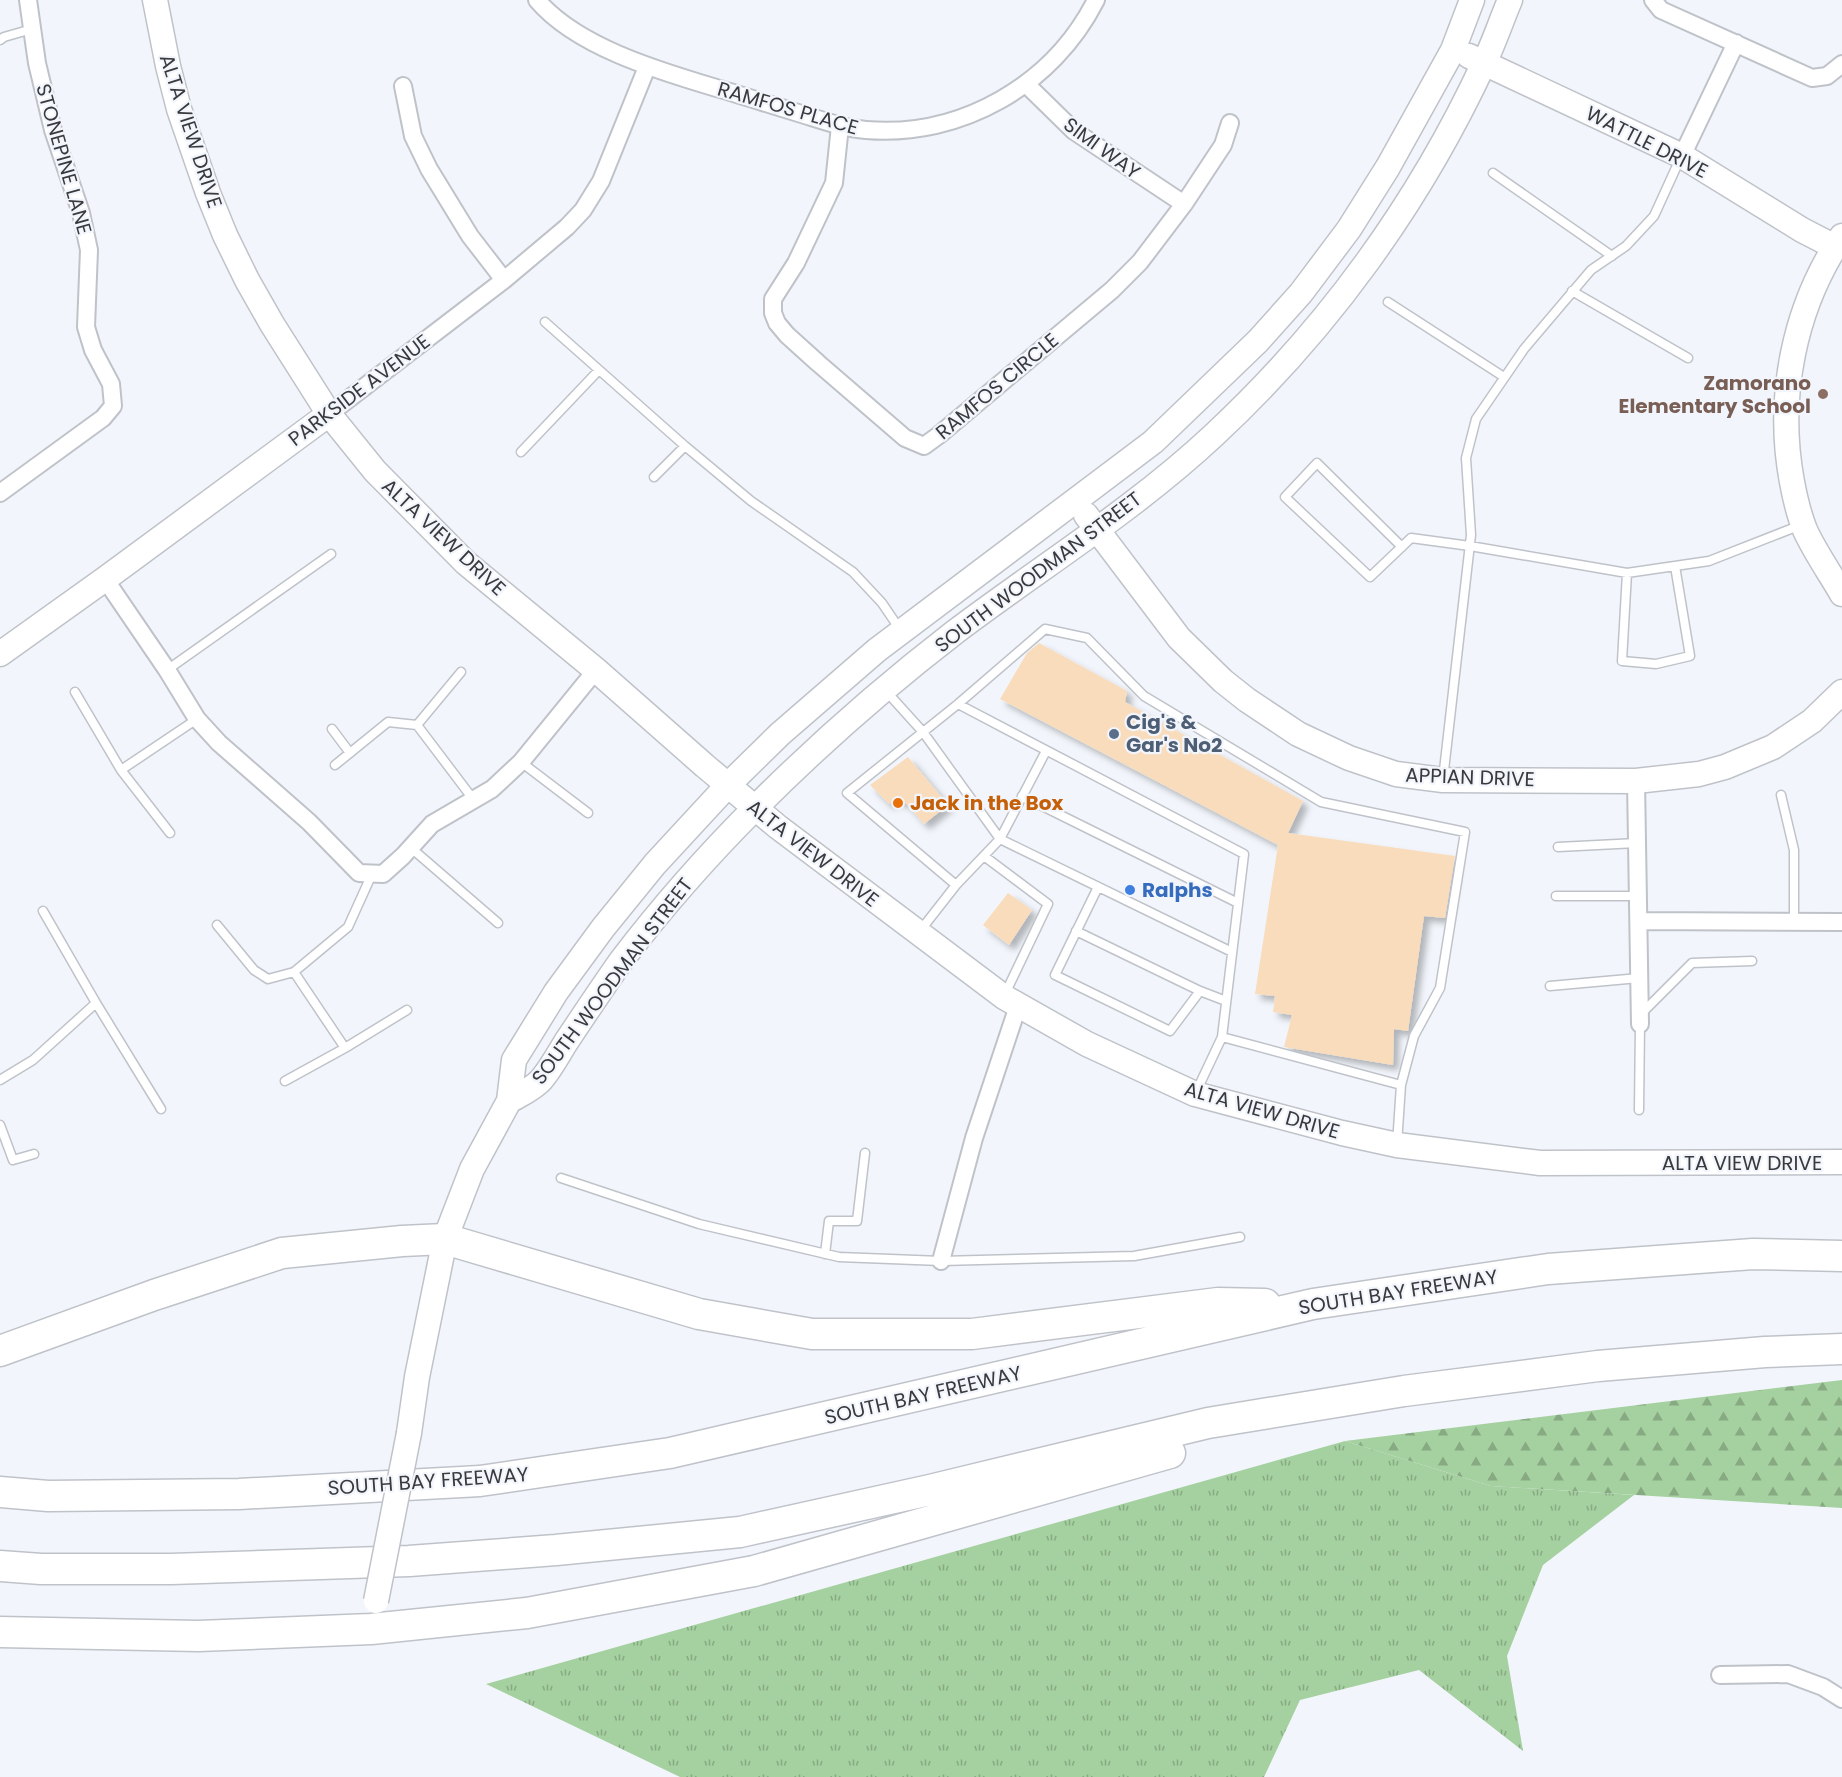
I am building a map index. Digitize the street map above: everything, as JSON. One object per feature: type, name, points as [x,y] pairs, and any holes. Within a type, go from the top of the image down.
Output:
[{"type":"highway","points":[[0,1351],[153,1295],[282,1253],[445,1239],[699,1314],[812,1334],[972,1334],[1218,1303],[1313,1304]]},
{"type":"highway","name":"SOUTH BAY FREEWAY","points":[[0,1492],[48,1496],[239,1494],[480,1481],[670,1453],[1313,1304],[1548,1269],[1753,1254],[1842,1256]]},
{"type":"highway","points":[[0,1566],[41,1569],[171,1569],[409,1562],[740,1532],[930,1490],[1208,1423],[1404,1391],[1598,1366],[1765,1352],[1842,1349]]},
{"type":"highway","points":[[0,1632],[198,1636],[373,1615],[519,1614],[754,1571],[1086,1476],[1404,1391]]},
{"type":"main road","name":"ALTA VIEW DRIVE","points":[[155,0],[179,109],[208,193],[247,280],[328,414],[375,471],[466,563],[596,670],[755,808],[1011,1002],[1087,1044],[1196,1094],[1342,1133],[1396,1144],[1540,1163],[1842,1162]]},
{"type":"main road","name":"SOUTH WOODMAN STREET","points":[[373,1615],[445,1239],[472,1169],[509,1101],[514,1060],[556,992],[603,928],[655,864],[728,785],[780,734],[901,631],[1153,442],[1258,341],[1300,293],[1349,229],[1377,185],[1453,50],[1473,0]]},
{"type":"main road","name":"SOUTH WOODMAN STREET","points":[[509,1101],[539,1082],[622,961],[707,858],[755,808],[884,690],[956,632],[1175,469],[1212,436],[1291,356],[1368,262],[1408,202],[1446,139],[1484,63],[1510,0]]},
{"type":"main road","name":"WATTLE DRIVE","points":[[1453,50],[1682,156],[1802,230],[1838,241]]},
{"type":"main road","points":[[1838,241],[1813,290],[1800,326],[1788,383],[1786,440],[1793,487],[1803,524],[1842,594]]},
{"type":"main road","name":"PARKSIDE AVENUE","points":[[0,654],[328,414]]},
{"type":"main road","name":"APPIAN DRIVE","points":[[1076,501],[1179,638],[1200,660],[1247,700],[1298,734],[1348,758],[1396,774],[1443,780],[1635,781],[1699,774],[1750,758],[1793,735],[1812,721],[1842,692]]},
{"type":"street","name":"STONEPINE LANE","points":[[0,493],[103,418],[113,406],[111,384],[93,350],[86,327],[89,250],[81,213],[53,130],[37,63],[28,0]]},
{"type":"street","name":"RAMFOS PLACE","points":[[537,0],[556,20],[573,32],[647,67],[840,126],[889,131],[930,126],[989,107],[1026,84],[1061,52],[1077,33],[1096,0]]},
{"type":"street","points":[[1653,0],[1661,10],[1812,78],[1827,76],[1842,64]]},
{"type":"street","points":[[1682,156],[1736,43]]},
{"type":"street","name":"PARKSIDE AVENUE","points":[[328,414],[504,280],[567,227],[593,196],[606,171],[647,67]]},
{"type":"street","name":"SIMI WAY","points":[[1026,84],[1074,131],[1184,204]]},
{"type":"street","points":[[403,86],[413,136],[429,169],[470,236],[504,280]]},
{"type":"street","name":"RAMFOS CIRCLE","points":[[840,126],[834,183],[796,263],[773,299],[773,313],[787,336],[905,438],[924,446],[1112,291],[1140,262],[1184,204],[1223,145],[1230,123]]},
{"type":"street","points":[[105,579],[168,670],[197,719],[219,743],[309,822],[359,873],[383,874],[432,824],[492,789],[521,762],[596,670]]},
{"type":"street","points":[[1635,781],[1640,1020]]},
{"type":"street","points":[[1639,921],[1842,922]]},
{"type":"street","points":[[941,1261],[1011,1002]]},
{"type":"street","points":[[1720,1675],[1788,1674],[1823,1687],[1842,1699]]},
{"type":"lane","points":[[0,40],[32,29]]},
{"type":"lane","points":[[1443,780],[1471,536],[1466,458],[1476,419],[1524,349],[1572,291],[1591,270],[1626,246],[1654,216],[1682,156]]},
{"type":"lane","points":[[1493,172],[1612,256]]},
{"type":"lane","points":[[1572,291],[1688,358]]},
{"type":"lane","points":[[1388,302],[1504,377]]},
{"type":"lane","points":[[545,322],[751,501],[853,572],[882,603],[901,631]]},
{"type":"lane","points":[[521,452],[599,370]]},
{"type":"lane","points":[[654,477],[685,446]]},
{"type":"lane","points":[[1402,547],[1317,463],[1285,496],[1370,577],[1402,547],[1411,538],[1627,573],[1709,561],[1803,524]]},
{"type":"lane","points":[[168,670],[331,554]]},
{"type":"lane","points":[[1627,573],[1622,661],[1656,664],[1690,656],[1675,566]]},
{"type":"lane","points":[[956,885],[847,793],[958,704],[1045,629],[1087,638],[1144,696],[1321,802],[1465,832],[1440,988],[1414,1036],[1401,1085],[1396,1144]]},
{"type":"lane","points":[[417,724],[461,672]]},
{"type":"lane","points":[[884,690],[923,732],[1000,838],[1232,952]]},
{"type":"lane","points":[[75,692],[121,770],[170,833]]},
{"type":"lane","points":[[958,704],[1244,854],[1222,1037],[1196,1094]]},
{"type":"lane","points":[[121,770],[197,719]]},
{"type":"lane","points":[[335,765],[388,722],[417,724],[473,799]]},
{"type":"lane","points":[[332,729],[350,753]]},
{"type":"lane","points":[[918,933],[956,885],[1000,838],[1046,751]]},
{"type":"lane","points":[[521,762],[588,813]]},
{"type":"lane","points":[[1781,795],[1794,850],[1794,922]]},
{"type":"lane","points":[[1022,796],[1238,903]]},
{"type":"lane","points":[[1558,846],[1638,843]]},
{"type":"lane","points":[[410,847],[498,924]]},
{"type":"lane","points":[[984,856],[1048,904],[1011,1002]]},
{"type":"lane","points":[[217,925],[254,970],[268,979],[294,972],[348,927],[372,873]]},
{"type":"lane","points":[[1098,887],[1055,975],[1170,1031],[1200,992]]},
{"type":"lane","points":[[1556,896],[1638,896]]},
{"type":"lane","points":[[43,911],[161,1109]]},
{"type":"lane","points":[[1076,931],[1200,992],[1226,1001]]},
{"type":"lane","points":[[1639,1110],[1640,1020],[1692,963],[1752,961]]},
{"type":"lane","points":[[294,972],[345,1048]]},
{"type":"lane","points":[[1550,986],[1639,978]]},
{"type":"lane","points":[[0,1080],[33,1060],[96,1003]]},
{"type":"lane","points":[[285,1081],[407,1010]]},
{"type":"lane","points":[[1222,1037],[1401,1085]]},
{"type":"lane","points":[[0,1125],[13,1160],[34,1154]]},
{"type":"lane","points":[[825,1254],[829,1221],[857,1221],[864,1153]]},
{"type":"lane","points":[[561,1178],[699,1224],[838,1257],[941,1261],[1134,1256],[1240,1237]]},
{"type":"green space","points":[[1842,1380],[1842,1508],[1491,1486],[1345,1441]]},
{"type":"green space","points":[[1345,1441],[1491,1486],[1634,1495],[1543,1565],[1507,1656],[1523,1751],[1419,1670],[1300,1700],[1264,1777],[680,1777],[486,1684]]},
{"type":"building","points":[[1039,643],[1127,691],[1125,702],[1303,801],[1288,833],[1455,856],[1445,918],[1424,916],[1408,1031],[1394,1029],[1393,1065],[1284,1047],[1292,1015],[1273,1012],[1275,996],[1255,994],[1278,845],[1000,699],[1027,653]]},
{"type":"building","points":[[908,757],[948,805],[924,824],[904,801],[901,803],[896,798],[889,804],[870,785]]},
{"type":"building","points":[[1008,893],[1032,910],[1009,945],[983,925]]},
{"type":"place","name":"Zamorano Elementary School","points":[[1823,394]]},
{"type":"place","name":"Cig's & Gar's No2","points":[[1114,734]]},
{"type":"place","name":"Jack in the Box","points":[[898,803]]},
{"type":"place","name":"Ralphs","points":[[1130,890]]}]
